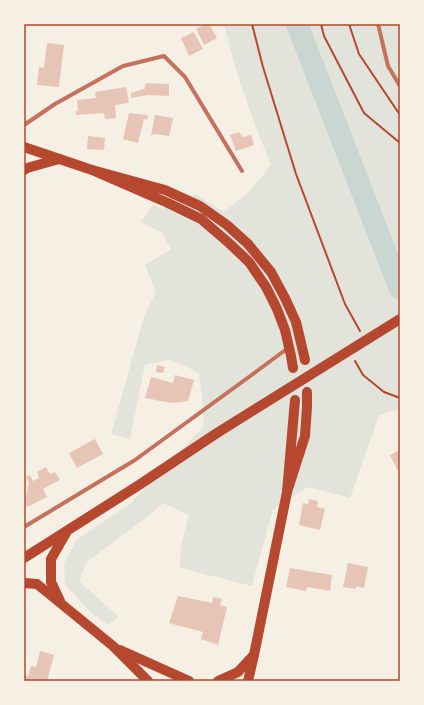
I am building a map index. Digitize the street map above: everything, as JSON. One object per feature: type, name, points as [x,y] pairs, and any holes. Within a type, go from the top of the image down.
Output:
[{"type":"main road","points":[[24,147],[92,170],[165,190],[200,206],[227,225],[248,244],[271,272],[296,322],[305,360]]},
{"type":"main road","points":[[24,170],[59,159]]},
{"type":"main road","points":[[92,170],[201,219],[230,243],[249,262],[266,287],[277,309],[285,330],[292,368]]},
{"type":"main road","points":[[24,558],[139,485],[217,433],[400,319]]},
{"type":"main road","points":[[248,681],[287,492],[305,436],[307,392]]},
{"type":"main road","points":[[287,492],[295,400]]},
{"type":"main road","points":[[61,603],[51,582],[50,559],[67,531]]},
{"type":"main road","points":[[24,583],[37,584],[113,646],[148,681]]},
{"type":"main road","points":[[113,646],[190,681]]},
{"type":"main road","points":[[218,681],[238,672],[254,655]]},
{"type":"street","points":[[378,24],[388,66],[400,86]]},
{"type":"street","points":[[24,125],[55,104],[122,66],[164,56],[185,77],[242,171]]},
{"type":"street","points":[[24,527],[135,460],[289,347]]},
{"type":"path","points":[[252,24],[263,67],[296,174],[345,304],[365,340]]},
{"type":"path","points":[[321,24],[324,36],[364,113],[400,143]]},
{"type":"path","points":[[349,24],[359,54],[400,115]]},
{"type":"path","points":[[349,351],[363,375],[384,392],[400,398]]},
{"type":"shaded area","points":[[224,24],[400,24],[400,409],[379,415],[350,498],[308,487],[273,509],[252,586],[180,568],[181,546],[189,515],[163,503],[86,563],[79,581],[119,617],[107,625],[86,608],[65,584],[64,564],[76,540],[130,504],[204,426],[199,373],[170,359],[145,365],[130,439],[111,434],[143,320],[156,291],[145,265],[171,249],[162,233],[141,222],[153,205],[162,208],[195,194],[224,212],[249,192],[271,165],[236,70]]},
{"type":"building","points":[[209,24],[217,38],[204,45],[196,29]]},
{"type":"building","points":[[194,32],[203,49],[189,56],[181,38]]},
{"type":"building","points":[[47,43],[64,45],[59,87],[37,85],[39,67],[44,68]]},
{"type":"building","points":[[146,83],[169,84],[169,96],[148,95],[131,98],[131,93],[144,89]]},
{"type":"building","points":[[126,87],[129,103],[115,105],[116,118],[105,119],[104,113],[76,115],[76,111],[78,111],[77,100],[96,98],[95,92]]},
{"type":"building","points":[[129,113],[148,115],[147,120],[144,119],[138,143],[123,139]]},
{"type":"building","points":[[155,115],[173,118],[169,136],[156,134],[151,135]]},
{"type":"building","points":[[239,132],[242,137],[251,135],[254,145],[236,151],[230,135]]},
{"type":"building","points":[[88,136],[105,138],[104,150],[87,149]]},
{"type":"building","points":[[157,365],[165,367],[163,373],[156,372]]},
{"type":"building","points":[[175,375],[194,380],[188,401],[172,403],[145,398],[151,377],[173,383]]},
{"type":"building","points":[[95,439],[103,454],[77,468],[69,453]]},
{"type":"building","points":[[400,450],[400,475],[390,455]]},
{"type":"building","points":[[46,467],[50,474],[55,472],[60,480],[43,489],[47,497],[27,507],[25,502],[29,482],[26,477],[30,475],[33,481],[39,478],[37,472]]},
{"type":"building","points":[[309,499],[318,501],[317,507],[325,509],[320,530],[299,525],[303,503],[308,504]]},
{"type":"building","points":[[348,563],[368,567],[364,588],[356,586],[356,589],[343,587]]},
{"type":"building","points":[[290,568],[332,575],[330,591],[307,587],[306,591],[286,587]]},
{"type":"building","points":[[178,596],[212,603],[213,597],[222,599],[220,605],[227,607],[218,645],[201,639],[203,632],[169,623]]},
{"type":"building","points":[[40,651],[54,655],[47,681],[24,681],[24,675],[28,676],[31,666],[36,667]]},
{"type":"waterway","points":[[297,24],[400,289]]}]
